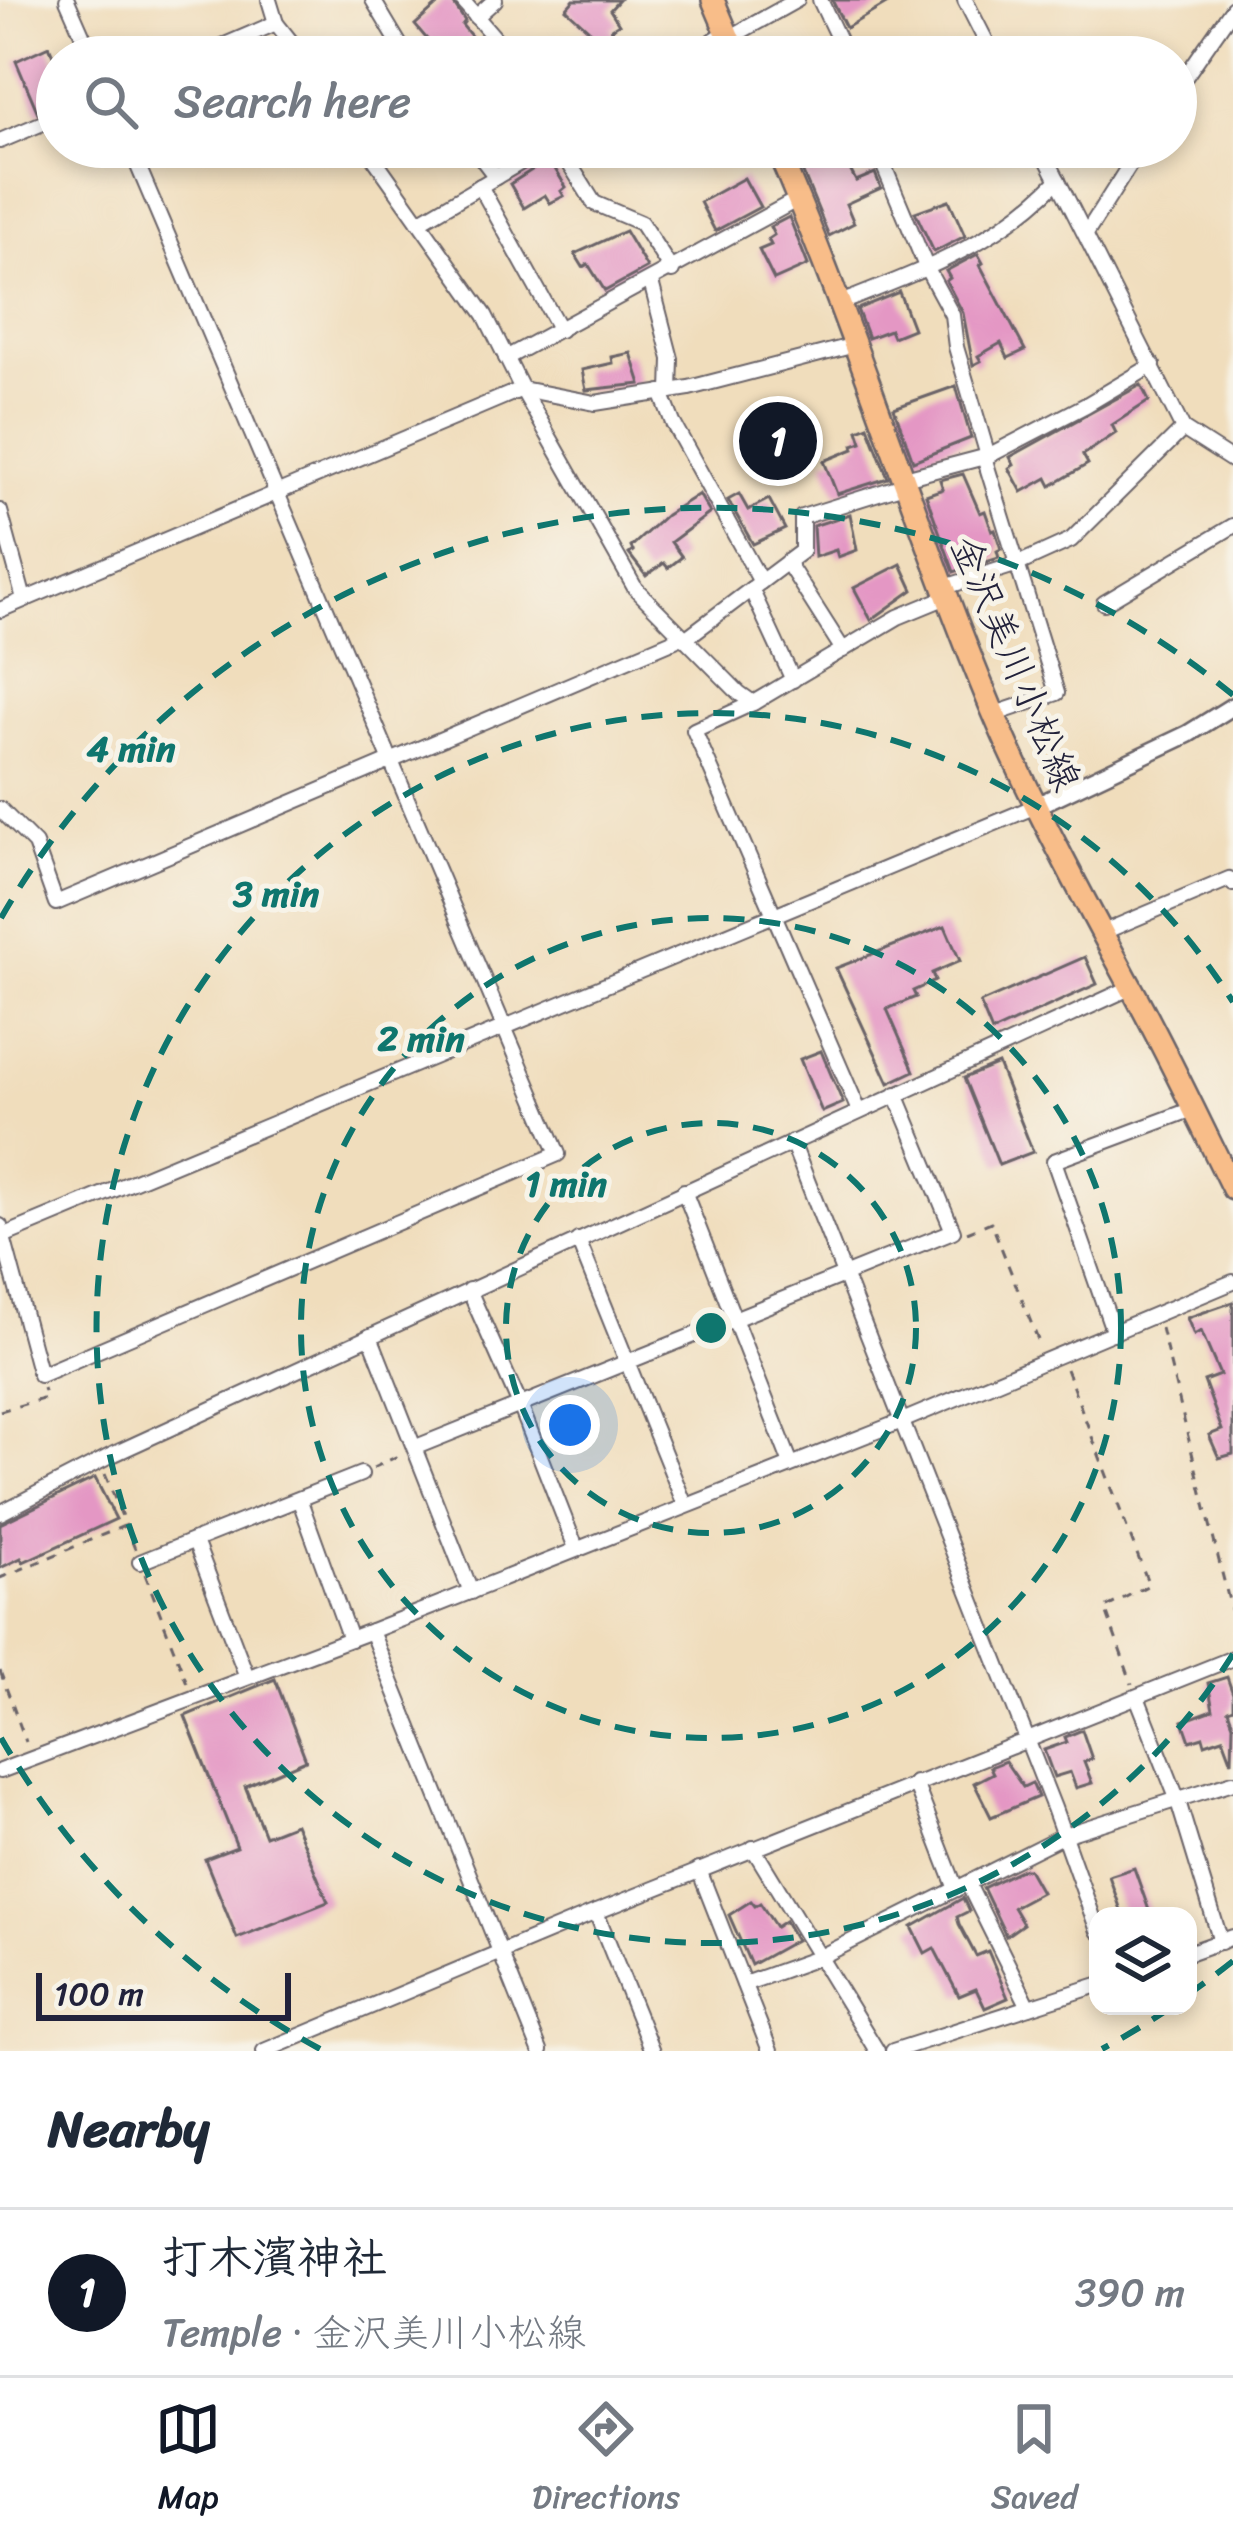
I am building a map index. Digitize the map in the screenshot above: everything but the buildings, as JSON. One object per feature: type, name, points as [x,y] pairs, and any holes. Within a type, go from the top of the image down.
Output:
[{"type":"main road","points":[[713,0],[727,36]]},
{"type":"main road","name":"金沢美川小松線","points":[[785,168],[879,403],[902,482],[994,714],[1063,865],[1132,987],[1233,1189]]},
{"type":"street","points":[[67,0],[83,36]]},
{"type":"street","points":[[373,0],[394,36]]},
{"type":"street","points":[[462,0],[493,36]]},
{"type":"street","points":[[476,17],[495,0]]},
{"type":"street","points":[[741,36],[797,0]]},
{"type":"street","points":[[820,0],[838,36]]},
{"type":"street","points":[[965,0],[983,36]]},
{"type":"street","points":[[274,2],[276,23],[286,36]]},
{"type":"street","points":[[1197,60],[1233,8]]},
{"type":"street","points":[[246,36],[276,23]]},
{"type":"street","points":[[0,141],[36,126]]},
{"type":"street","points":[[139,168],[502,1028],[558,1154],[40,1375],[2,1231],[502,1028],[1036,806],[1188,734],[1233,706]]},
{"type":"street","points":[[381,168],[485,315],[635,588],[753,703]]},
{"type":"street","points":[[489,168],[496,177]]},
{"type":"street","points":[[419,222],[511,168]]},
{"type":"street","points":[[572,168],[594,203],[641,224],[672,271]]},
{"type":"street","points":[[885,168],[927,269],[952,315],[986,457],[1057,694],[994,714]]},
{"type":"street","points":[[1052,168],[1183,429],[1233,461]]},
{"type":"street","points":[[1086,234],[1128,168]]},
{"type":"street","points":[[838,304],[984,242],[1030,210],[1058,180]]},
{"type":"street","points":[[480,186],[560,330]]},
{"type":"street","points":[[506,358],[799,199]]},
{"type":"street","points":[[651,282],[671,358],[666,392],[673,423],[756,585],[794,680]]},
{"type":"street","points":[[0,610],[522,389],[595,403],[666,392],[855,345]]},
{"type":"street","points":[[0,809],[35,844],[56,903],[683,638],[802,550],[802,517],[986,457],[1153,365]]},
{"type":"street","points":[[859,1111],[694,730],[753,703],[947,591],[1071,540],[1183,429]]},
{"type":"street","points":[[0,511],[24,599]]},
{"type":"street","points":[[1104,603],[1233,526]]},
{"type":"street","points":[[787,562],[844,650]]},
{"type":"street","points":[[1101,933],[1229,879],[1233,884]]},
{"type":"street","points":[[0,1513],[100,1461],[1132,987]]},
{"type":"street","points":[[416,1447],[953,1231],[896,1094]]},
{"type":"street","points":[[1114,1333],[1054,1162],[1193,1109]]},
{"type":"street","points":[[792,1142],[1090,1907]]},
{"type":"street","points":[[684,1191],[791,1464]]},
{"type":"street","points":[[578,1240],[685,1505]]},
{"type":"street","points":[[0,1771],[471,1592],[902,1421],[1233,1282]]},
{"type":"street","points":[[470,1290],[575,1548]]},
{"type":"street","points":[[370,1336],[471,1592]]},
{"type":"street","points":[[140,1562],[361,1474]]},
{"type":"street","points":[[300,1501],[350,1639]]},
{"type":"street","points":[[195,1541],[247,1677]]},
{"type":"street","points":[[371,1631],[540,2051]]},
{"type":"street","points":[[264,2051],[753,1848],[1233,1658]]},
{"type":"street","points":[[1137,1696],[1227,1940],[1197,1950]]},
{"type":"street","points":[[744,1984],[820,1957],[1064,1835],[1233,1782]]},
{"type":"street","points":[[915,1783],[962,1886],[1029,2007]]},
{"type":"street","points":[[753,1848],[877,2051]]},
{"type":"street","points":[[700,1870],[770,2051]]},
{"type":"street","points":[[596,1912],[652,2051]]},
{"type":"street","points":[[893,2051],[1089,1987]]},
{"type":"street","points":[[948,2033],[954,2051]]},
{"type":"path","points":[[953,1231],[991,1222],[1149,1586],[1105,1608],[1137,1696]]},
{"type":"path","points":[[1157,1315],[1233,1617]]},
{"type":"path","points":[[0,1411],[46,1398],[40,1375]]},
{"type":"path","points":[[361,1474],[416,1447]]},
{"type":"path","points":[[100,1461],[193,1698]]},
{"type":"path","points":[[0,1578],[126,1526]]},
{"type":"path","points":[[0,1671],[31,1757]]},
{"type":"place","name":"打木濱神社","points":[[778,441]]}]
